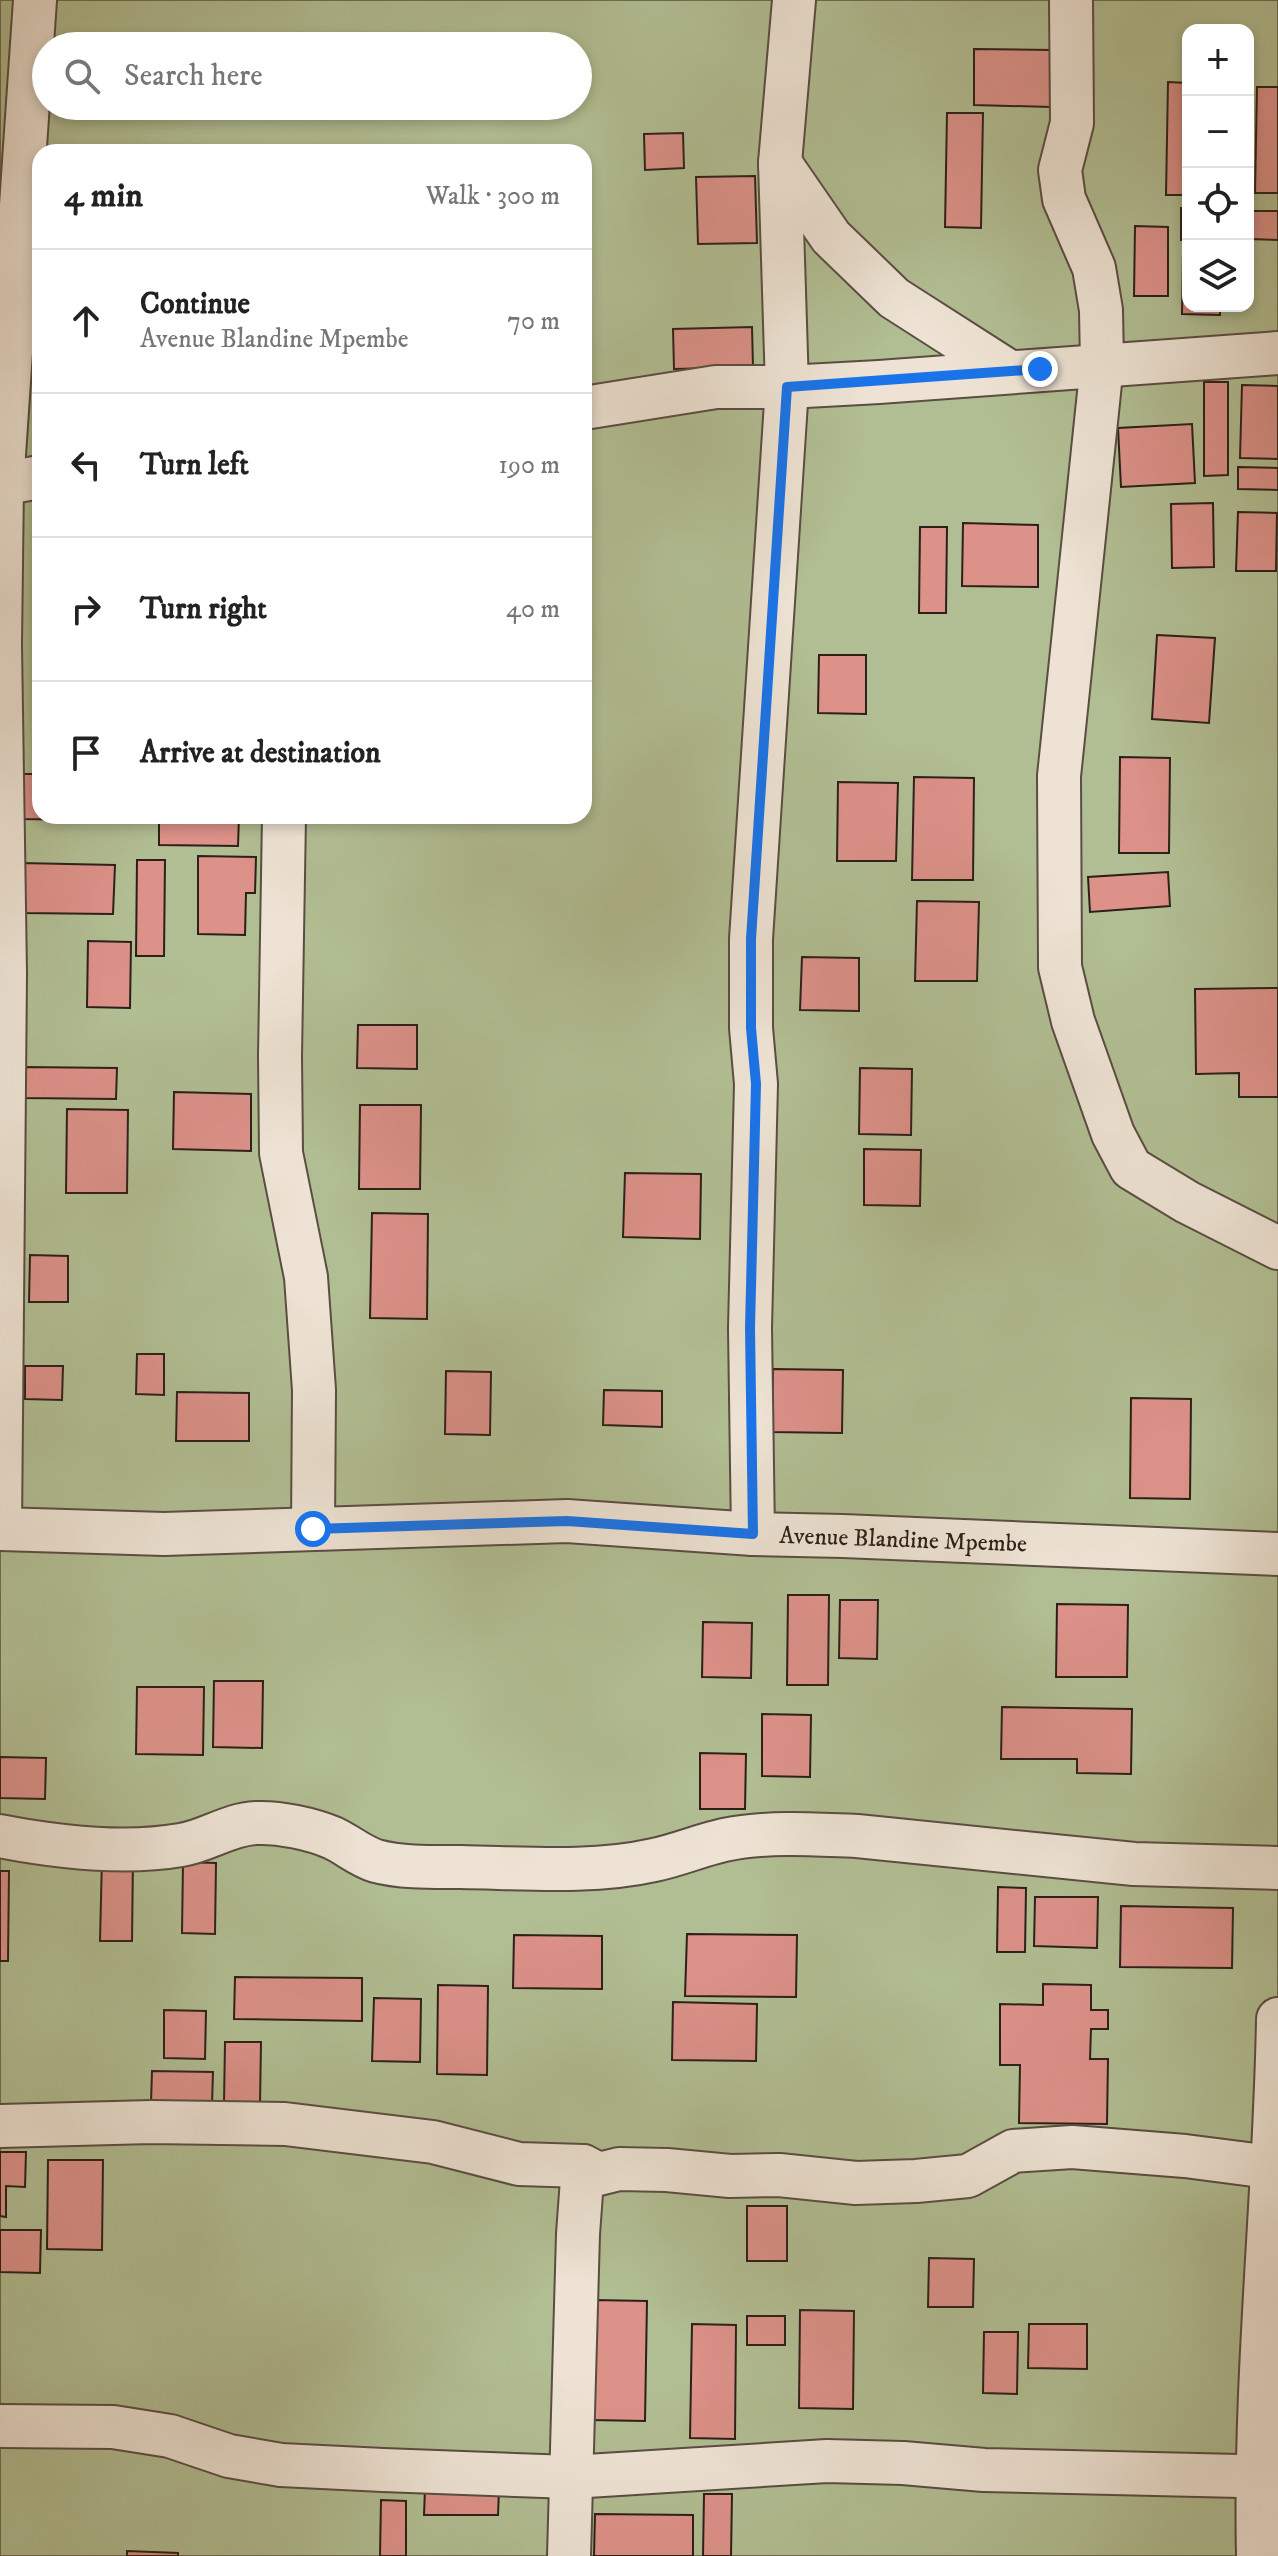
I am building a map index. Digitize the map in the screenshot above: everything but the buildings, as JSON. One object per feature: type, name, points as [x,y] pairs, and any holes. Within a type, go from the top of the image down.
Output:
[{"type":"street","points":[[34,32],[35,0]]},
{"type":"street","points":[[753,1534],[750,1328],[756,1084],[751,1028],[751,939],[787,387],[780,163],[794,0]]},
{"type":"street","points":[[1071,0],[1072,123],[1060,170],[1064,199],[1094,268],[1101,310],[1102,364],[1059,776],[1060,967],[1073,1021],[1113,1134],[1131,1168],[1187,1202],[1278,1248]]},
{"type":"street","points":[[0,1529],[5,973],[0,645],[14,482],[32,69]]},
{"type":"street","points":[[780,163],[831,237],[894,298],[1008,371]]},
{"type":"street","points":[[592,407],[716,387],[787,387],[1102,364],[1140,365],[1278,353]]},
{"type":"street","points":[[284,824],[281,1153],[306,1277],[314,1390],[313,1529]]},
{"type":"street","name":"Avenue Blandine Mpembe","points":[[0,1529],[164,1534],[567,1521],[753,1534],[1278,1554]]},
{"type":"street","points":[[0,1836],[82,1847],[139,1849],[183,1845],[229,1828],[256,1823],[296,1828],[334,1838],[354,1852],[377,1862],[459,1867],[597,1867],[654,1860],[725,1840],[766,1834],[815,1834],[1134,1864],[1278,1868]]},
{"type":"street","points":[[1258,2556],[1267,2476],[1278,2019]]},
{"type":"street","points":[[0,2126],[151,2122],[285,2124],[433,2142],[519,2164],[583,2166],[599,2174],[619,2169],[667,2170],[730,2176],[779,2175],[856,2183],[968,2176],[1013,2151],[1072,2147],[1185,2156],[1276,2168]]},
{"type":"street","points":[[569,2556],[578,2234],[583,2166]]},
{"type":"street","points":[[0,2426],[113,2427],[170,2436],[229,2456],[281,2465],[571,2477],[827,2461],[984,2470],[1267,2476]]},
{"type":"green space","points":[[0,0],[1278,0],[1278,2556],[0,2556]]},
{"type":"route","points":[[313,1529],[567,1521],[753,1534],[750,1328],[756,1084],[751,1028],[751,939],[787,387],[1040,369]]}]
